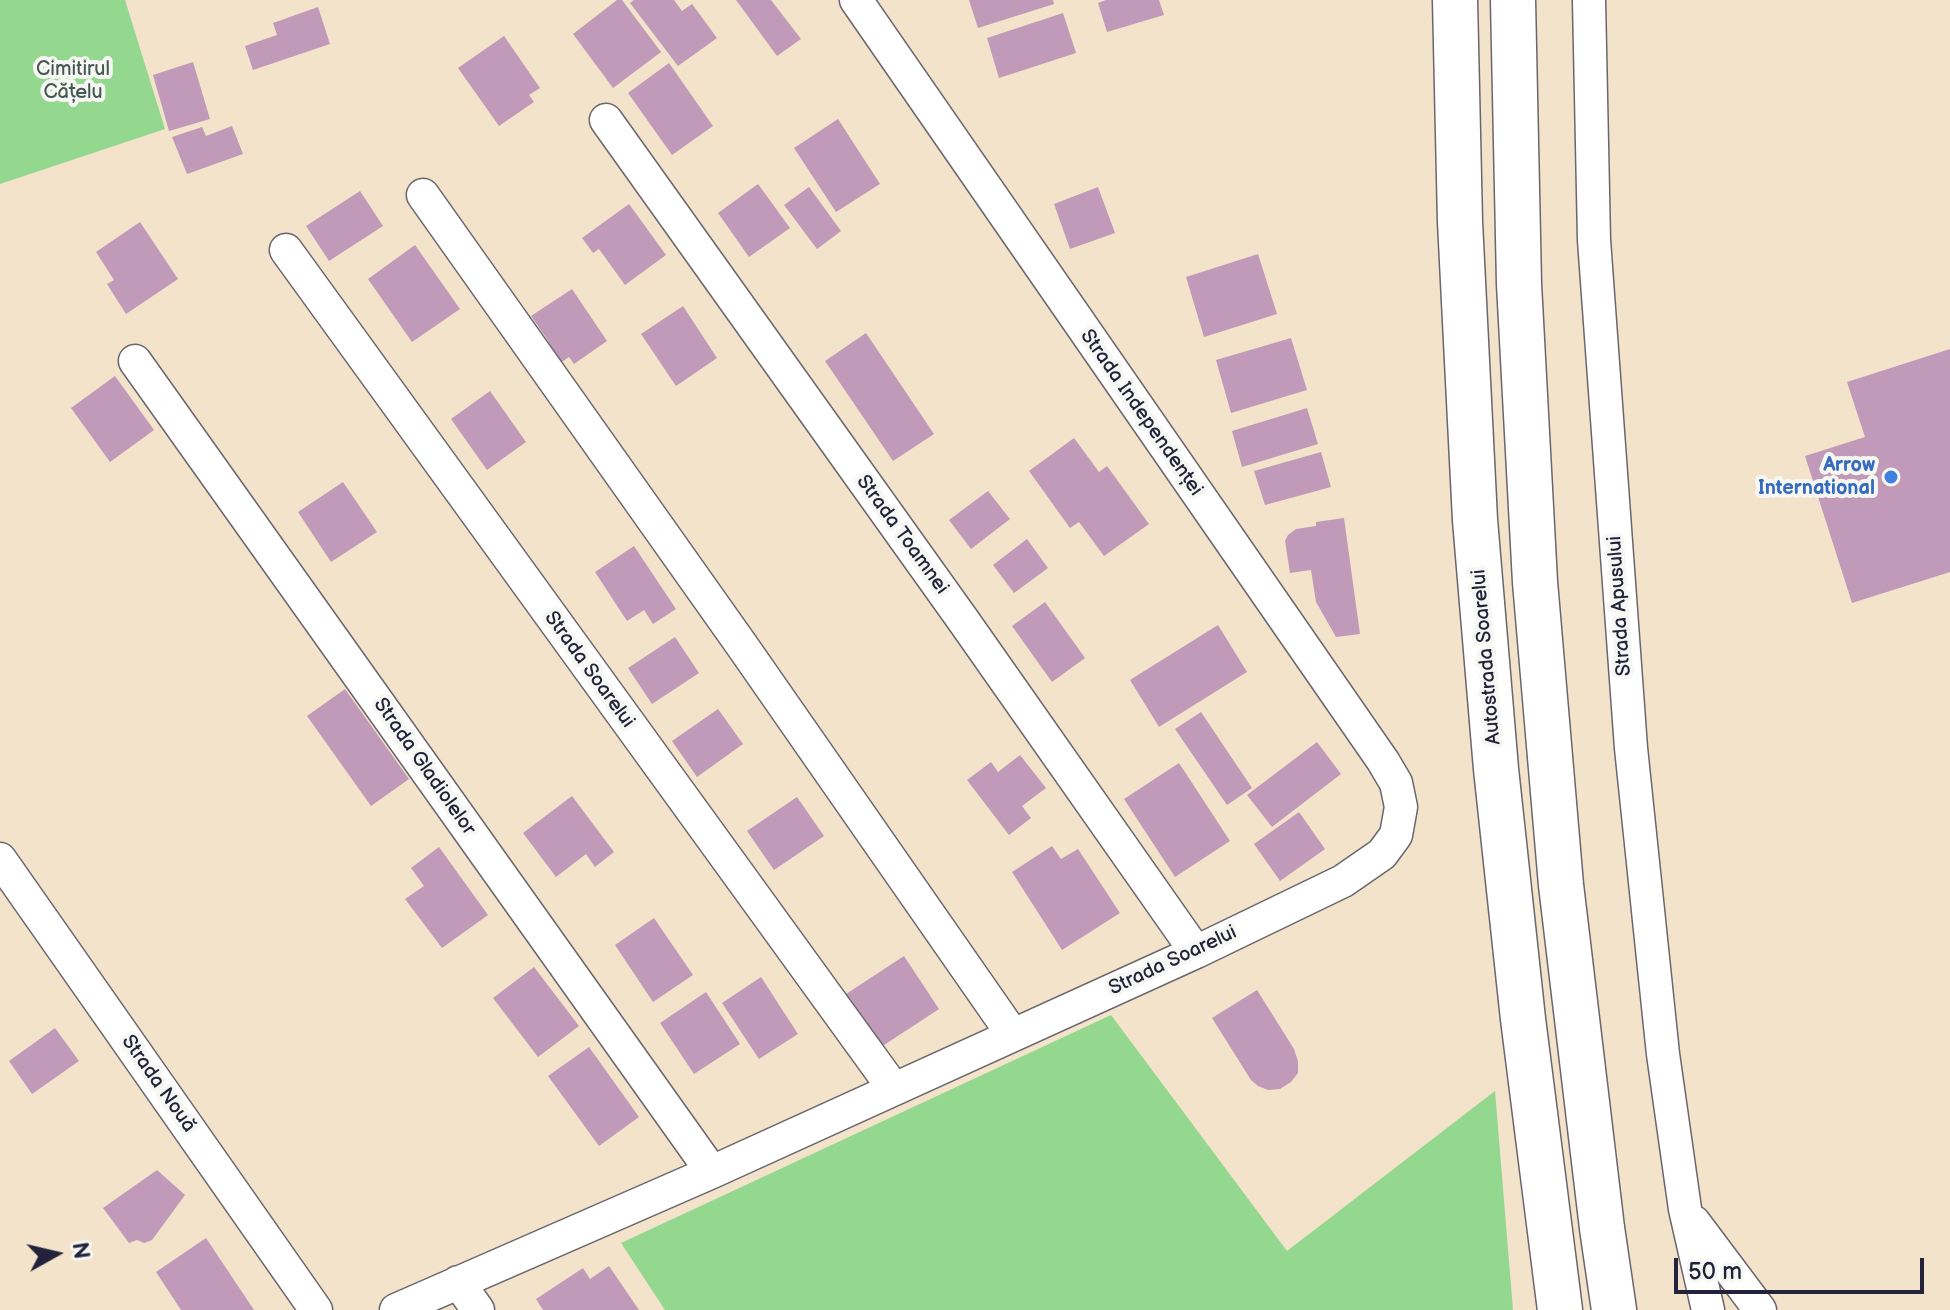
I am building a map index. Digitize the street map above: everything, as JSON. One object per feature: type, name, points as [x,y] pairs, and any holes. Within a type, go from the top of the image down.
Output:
[{"type":"highway","name":"Autostrada Soarelui","points":[[1455,0],[1460,222],[1477,536],[1496,769],[1560,1310]]},
{"type":"highway","points":[[1513,0],[1519,269],[1535,582],[1561,885],[1614,1310]]},
{"type":"street","name":"Strada Independenței","points":[[856,0],[1383,761],[1396,783],[1401,807],[1396,835]]},
{"type":"street","name":"Strada Apusului","points":[[1589,0],[1594,240],[1631,748],[1663,1054],[1685,1209],[1708,1310]]},
{"type":"street","name":"Strada Toamnei","points":[[606,120],[1064,761],[1196,952]]},
{"type":"street","points":[[423,195],[1013,1035]]},
{"type":"street","name":"Strada Soarelui","points":[[286,250],[894,1089]]},
{"type":"street","name":"Strada Gladiolelor","points":[[135,361],[712,1172]]},
{"type":"street","name":"Strada Soarelui","points":[[396,1310],[712,1172],[1196,952],[1343,881],[1382,854],[1396,835]]},
{"type":"street","name":"Strada Nouă","points":[[0,859],[316,1310]]},
{"type":"street","name":"Strada Apusului","points":[[1685,1209],[1760,1310]]},
{"type":"street","points":[[458,1282],[478,1310]]},
{"type":"green space","name":"Cimitirul Cățelu","points":[[0,0],[125,0],[165,129],[0,184]]},
{"type":"green space","points":[[1111,1015],[1287,1251],[1495,1091],[1513,1310],[665,1310],[621,1243]]},
{"type":"building","points":[[617,0],[622,0],[661,52],[613,88],[573,34]]},
{"type":"building","points":[[634,0],[674,0],[682,11],[692,4],[717,38],[678,66],[630,3]]},
{"type":"building","points":[[736,0],[771,0],[801,39],[777,56]]},
{"type":"building","points":[[969,0],[1053,0],[1054,4],[978,28]]},
{"type":"building","points":[[1106,0],[1159,0],[1164,15],[1107,32],[1098,3]]},
{"type":"building","points":[[318,7],[330,44],[253,70],[245,46],[277,35],[273,23]]},
{"type":"building","points":[[1063,13],[1076,53],[999,78],[987,38]]},
{"type":"building","points":[[504,36],[540,88],[529,95],[534,102],[499,126],[458,68]]},
{"type":"building","points":[[193,62],[210,119],[169,131],[153,75]]},
{"type":"building","points":[[669,63],[713,126],[672,155],[628,93]]},
{"type":"building","points":[[838,119],[880,184],[836,212],[794,148]]},
{"type":"building","points":[[232,126],[243,154],[187,174],[172,137],[202,127],[206,136]]},
{"type":"building","points":[[758,184],[790,228],[749,257],[718,213]]},
{"type":"building","points":[[809,187],[841,231],[817,249],[784,205]]},
{"type":"building","points":[[1098,187],[1115,233],[1070,249],[1054,204]]},
{"type":"building","points":[[360,191],[383,226],[329,261],[306,226]]},
{"type":"building","points":[[629,204],[666,255],[625,285],[599,249],[593,253],[582,238]]},
{"type":"building","points":[[140,222],[178,279],[126,314],[107,284],[114,280],[96,252]]},
{"type":"building","points":[[415,245],[460,309],[412,342],[368,279]]},
{"type":"building","points":[[1258,254],[1277,314],[1204,337],[1186,277]]},
{"type":"building","points":[[572,289],[607,341],[574,364],[569,357],[559,364],[546,344],[549,342],[531,316]]},
{"type":"building","points":[[683,306],[717,358],[676,386],[641,334]]},
{"type":"building","points":[[866,333],[934,434],[893,461],[825,361]]},
{"type":"building","points":[[1291,338],[1307,390],[1231,413],[1216,360]]},
{"type":"building","points":[[1950,349],[1950,572],[1852,603],[1805,456],[1865,437],[1847,382]]},
{"type":"building","points":[[115,376],[154,430],[110,462],[71,408]]},
{"type":"building","points":[[490,391],[526,442],[487,470],[451,419]]},
{"type":"building","points":[[1307,408],[1318,444],[1242,467],[1232,431]]},
{"type":"building","points":[[1074,438],[1099,472],[1107,466],[1149,524],[1104,556],[1079,522],[1070,528],[1029,471]]},
{"type":"building","points":[[1321,452],[1331,487],[1265,505],[1254,471]]},
{"type":"building","points":[[343,482],[377,532],[331,562],[298,512]]},
{"type":"building","points":[[988,491],[1010,519],[971,549],[949,520]]},
{"type":"building","points":[[1344,518],[1360,634],[1336,637],[1316,602],[1311,570],[1290,573],[1285,541],[1296,529]]},
{"type":"building","points":[[1027,539],[1048,568],[1014,593],[993,565]]},
{"type":"building","points":[[634,546],[676,609],[653,624],[644,610],[627,621],[595,572]]},
{"type":"building","points":[[1045,602],[1085,658],[1052,682],[1012,626]]},
{"type":"building","points":[[1218,625],[1247,672],[1159,727],[1130,680]]},
{"type":"building","points":[[675,637],[699,673],[652,704],[628,668]]},
{"type":"building","points":[[345,689],[409,779],[371,806],[307,716]]},
{"type":"building","points":[[718,709],[743,744],[697,777],[672,741]]},
{"type":"building","points":[[1201,712],[1252,788],[1227,805],[1175,729]]},
{"type":"building","points":[[1317,742],[1341,774],[1272,827],[1247,795]]},
{"type":"building","points":[[1020,755],[1046,788],[1022,806],[1031,818],[1009,835],[967,780],[991,762],[998,772]]},
{"type":"building","points":[[1179,763],[1230,841],[1175,877],[1124,799]]},
{"type":"building","points":[[572,796],[614,852],[595,867],[586,854],[556,877],[523,833]]},
{"type":"building","points":[[797,797],[824,836],[774,870],[747,831]]},
{"type":"building","points":[[1299,812],[1325,849],[1280,881],[1254,844]]},
{"type":"building","points":[[1052,846],[1061,859],[1078,849],[1120,913],[1062,950],[1012,872]]},
{"type":"building","points":[[439,847],[488,915],[442,948],[405,899],[424,886],[411,868]]},
{"type":"building","points":[[654,918],[693,975],[653,1002],[615,945]]},
{"type":"building","points":[[904,956],[939,1009],[878,1049],[843,996]]},
{"type":"building","points":[[534,967],[579,1026],[538,1057],[493,998]]},
{"type":"building","points":[[761,977],[798,1034],[759,1059],[722,1003]]},
{"type":"building","points":[[1257,990],[1294,1049],[1298,1061],[1298,1073],[1280,1089],[1268,1090],[1251,1080],[1212,1018]]},
{"type":"building","points":[[706,992],[740,1044],[694,1074],[660,1023]]},
{"type":"building","points":[[55,1028],[79,1061],[32,1094],[9,1061]]},
{"type":"building","points":[[589,1047],[639,1117],[599,1146],[548,1076]]},
{"type":"building","points":[[157,1170],[185,1195],[152,1240],[129,1243],[103,1208]]},
{"type":"building","points":[[206,1238],[254,1310],[181,1310],[156,1272]]},
{"type":"building","points":[[609,1266],[639,1310],[543,1310],[536,1299],[583,1268],[590,1279]]},
{"type":"place","name":"Arrow International","points":[[1891,477]]}]
